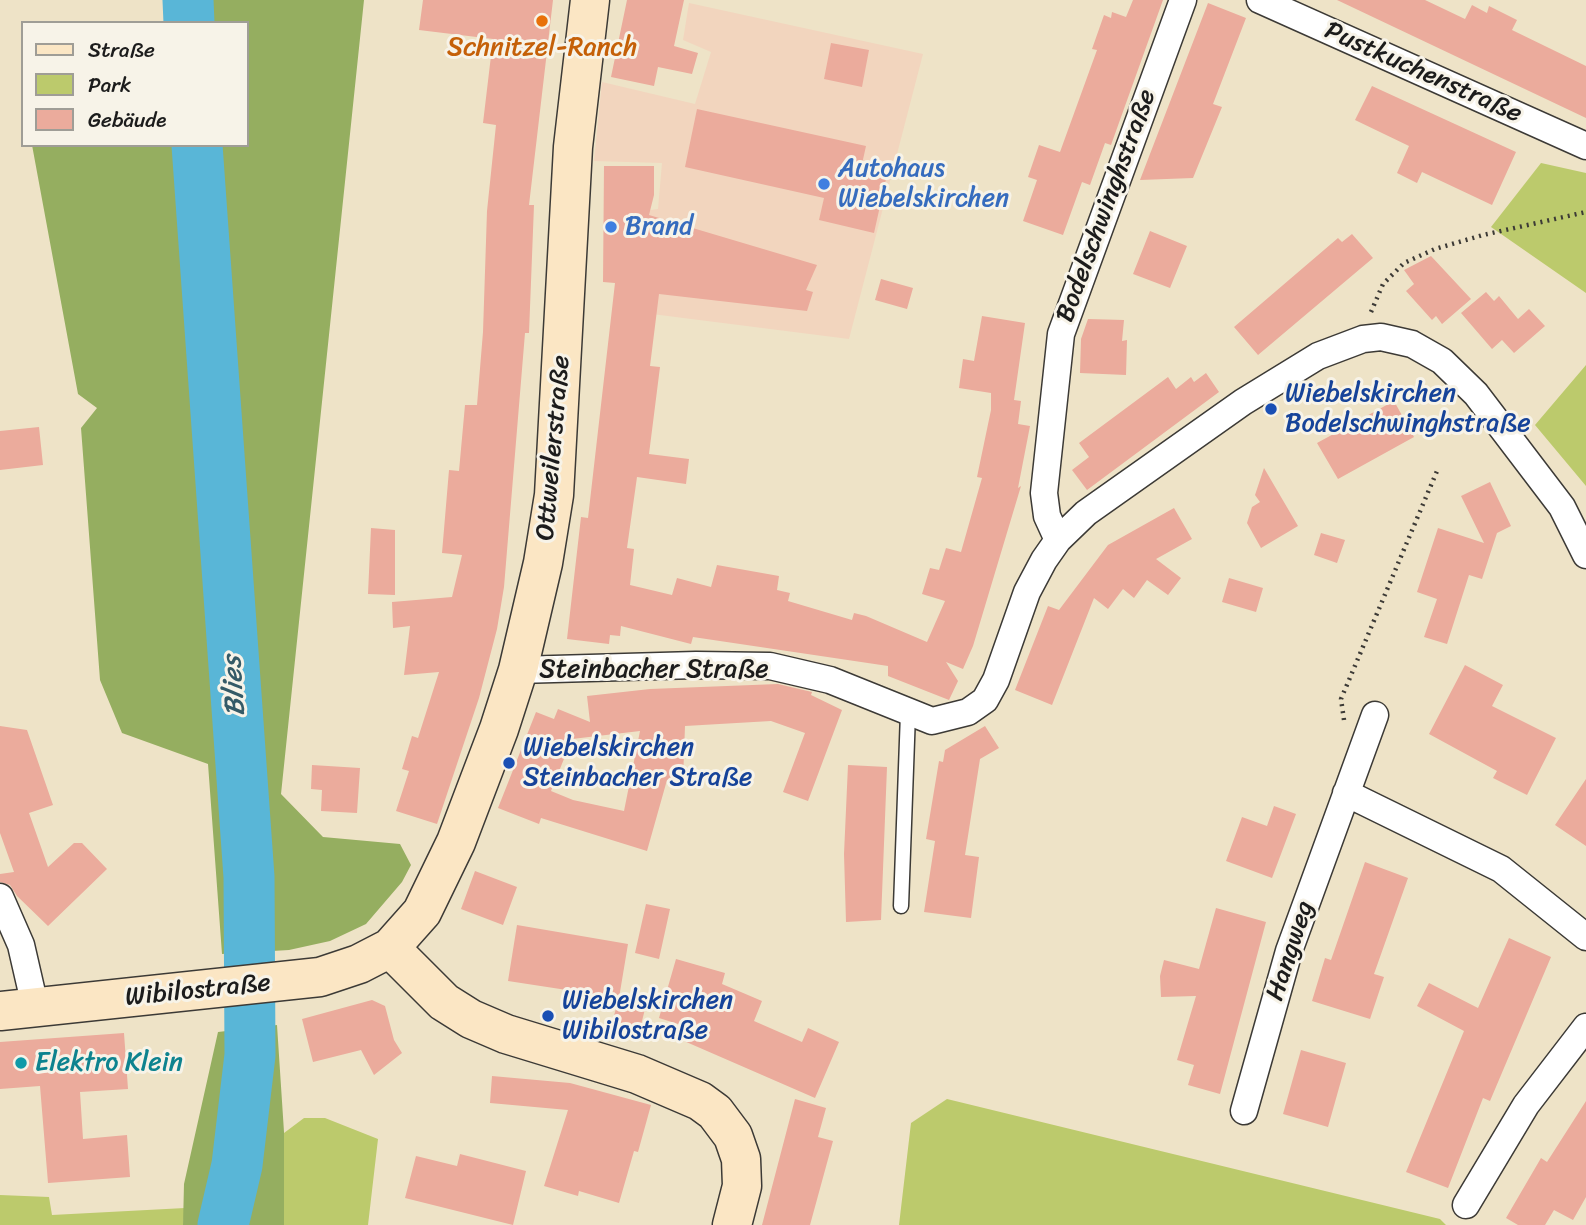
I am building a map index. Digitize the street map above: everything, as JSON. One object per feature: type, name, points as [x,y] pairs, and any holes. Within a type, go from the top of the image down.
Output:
[{"type":"main road","name":"Ottweilerstraße","points":[[390,948],[422,912],[456,842],[518,670],[543,563],[554,495],[573,147],[590,0]]},
{"type":"main road","name":"Wibilostraße","points":[[18,1009],[293,982],[359,964],[390,948]]},
{"type":"main road","points":[[390,948],[444,1002],[471,1019],[506,1034],[637,1074],[700,1101],[715,1112],[733,1136],[741,1159],[742,1185],[732,1225]]},
{"type":"street","name":"Bodelschwinghstraße","points":[[1058,540],[1047,516],[1044,493],[1061,334],[1182,0]]},
{"type":"street","name":"Pustkuchenstraße","points":[[1260,0],[1586,146]]},
{"type":"street","name":"Steinbacher Straße","points":[[518,670],[696,665],[770,666],[830,680],[908,713],[932,720],[948,719],[968,712],[985,700],[996,680],[1027,592],[1058,540],[1086,513],[1244,402],[1318,356],[1363,339],[1381,337],[1412,344],[1442,361],[1476,394],[1562,507],[1586,555]]},
{"type":"street","name":"Hangweg","points":[[1244,1111],[1289,951],[1375,715]]},
{"type":"street","points":[[1346,793],[1501,869],[1586,937]]},
{"type":"street","points":[[0,897],[21,945],[18,1009]]},
{"type":"street","points":[[1466,1205],[1526,1105],[1586,1027]]},
{"type":"lane","points":[[901,906],[908,713]]},
{"type":"path","points":[[1363,339],[1383,284],[1404,263],[1435,249],[1471,238],[1586,212]]},
{"type":"path","points":[[1365,742],[1344,720],[1341,699],[1437,471]]},
{"type":"shaded area","points":[[689,3],[923,54],[849,339],[644,313],[643,211],[658,209],[662,163],[594,161],[602,82],[695,104],[711,52],[683,40]]},
{"type":"green space","points":[[172,0],[364,0],[281,794],[323,837],[400,844],[411,865],[402,882],[366,924],[330,941],[289,950],[222,954],[208,764],[122,733],[100,680],[81,428],[97,408],[78,394],[32,147],[248,147],[248,21],[173,21]]},
{"type":"green space","points":[[1541,163],[1586,173],[1586,293],[1491,227]]},
{"type":"green space","points":[[1586,365],[1586,486],[1535,425]]},
{"type":"green space","points":[[277,1025],[284,1132],[284,1225],[183,1225],[184,1184],[218,1032]]},
{"type":"green space","points":[[947,1099],[1440,1219],[1446,1225],[899,1225],[911,1123]]},
{"type":"green space","points":[[304,1118],[325,1118],[378,1139],[368,1225],[284,1225],[284,1133]]},
{"type":"green space","points":[[0,1195],[49,1197],[52,1215],[185,1208],[183,1225],[0,1225]]},
{"type":"building","points":[[423,0],[553,0],[529,205],[534,205],[529,333],[525,333],[504,587],[497,629],[479,698],[437,824],[396,811],[409,771],[402,769],[412,736],[418,738],[439,672],[404,675],[410,626],[393,628],[392,602],[452,597],[462,555],[442,553],[449,470],[459,471],[465,405],[477,405],[483,332],[487,211],[496,125],[483,123],[493,39],[419,30]]},
{"type":"building","points":[[627,0],[684,0],[674,46],[698,53],[692,74],[658,67],[654,86],[611,77]]},
{"type":"building","points":[[1133,0],[1163,0],[1111,145],[1105,143],[1090,185],[1082,182],[1063,235],[1023,221],[1037,180],[1028,177],[1039,145],[1060,152],[1097,50],[1092,49],[1104,15],[1111,18],[1112,12],[1126,17]]},
{"type":"building","points":[[1337,0],[1425,0],[1465,19],[1472,5],[1487,13],[1489,6],[1517,20],[1512,30],[1586,66],[1586,118]]},
{"type":"building","points":[[1208,3],[1246,18],[1213,104],[1222,107],[1193,178],[1140,180]]},
{"type":"building","points":[[831,43],[869,50],[862,87],[824,79]]},
{"type":"building","points":[[1372,86],[1516,152],[1492,205],[1422,172],[1417,183],[1397,173],[1409,146],[1355,120]]},
{"type":"building","name":"Autohaus Wiebelskirchen","points":[[697,109],[866,146],[862,164],[888,170],[874,233],[819,220],[824,198],[685,167]]},
{"type":"building","points":[[604,166],[654,166],[654,195],[649,215],[817,265],[806,290],[813,292],[807,311],[659,294],[650,366],[660,367],[649,454],[689,459],[686,484],[637,477],[627,548],[634,549],[630,585],[672,595],[677,578],[711,587],[717,565],[779,576],[777,590],[790,593],[788,601],[852,620],[854,613],[866,616],[927,642],[945,601],[922,594],[930,568],[939,570],[946,548],[961,552],[982,478],[977,477],[991,410],[991,393],[959,388],[963,359],[974,361],[982,316],[1025,323],[1014,400],[1021,401],[1018,424],[1030,426],[1018,488],[1021,486],[973,646],[963,669],[946,662],[958,681],[949,700],[888,676],[888,666],[693,637],[691,644],[621,626],[620,636],[610,635],[609,644],[567,639],[581,517],[588,518],[615,283],[603,282]]},
{"type":"building","points":[[1150,231],[1187,246],[1170,288],[1133,274]]},
{"type":"building","points":[[1352,234],[1373,258],[1258,355],[1234,327],[1338,238],[1342,242]]},
{"type":"building","points":[[1431,256],[1471,299],[1442,324],[1436,316],[1432,320],[1406,291],[1414,284],[1404,270]]},
{"type":"building","points":[[881,279],[913,288],[907,309],[875,300]]},
{"type":"building","points":[[1486,292],[1494,301],[1499,296],[1518,319],[1529,309],[1545,326],[1514,353],[1502,340],[1492,349],[1461,313]]},
{"type":"building","points":[[1088,319],[1124,320],[1122,341],[1127,340],[1126,375],[1080,373],[1081,339]]},
{"type":"building","points":[[1206,373],[1219,392],[1087,490],[1072,470],[1089,457],[1079,443],[1168,377],[1176,389],[1191,377],[1194,382]]},
{"type":"building","points":[[1394,401],[1414,437],[1338,479],[1317,443]]},
{"type":"building","points":[[39,427],[43,465],[0,470],[0,431]]},
{"type":"building","points":[[1264,468],[1298,526],[1261,548],[1247,523],[1252,507],[1260,502],[1255,495]]},
{"type":"building","points":[[1490,482],[1511,526],[1497,533],[1482,579],[1469,575],[1447,644],[1424,637],[1437,599],[1417,592],[1438,528],[1484,543],[1461,496]]},
{"type":"building","points":[[1174,508],[1192,539],[1156,559],[1181,578],[1168,595],[1147,580],[1134,598],[1123,589],[1108,609],[1094,598],[1052,705],[1015,690],[1048,606],[1059,610],[1108,545]]},
{"type":"building","points":[[371,528],[395,530],[395,595],[368,594]]},
{"type":"building","points":[[1321,533],[1345,540],[1337,563],[1314,555]]},
{"type":"building","points":[[1229,578],[1263,588],[1256,612],[1222,602]]},
{"type":"building","points":[[1465,665],[1503,685],[1492,706],[1556,738],[1527,795],[1493,778],[1497,771],[1429,734]]},
{"type":"building","points":[[778,684],[812,692],[811,695],[842,710],[808,801],[783,792],[805,733],[771,721],[685,726],[683,781],[667,780],[647,851],[541,818],[539,824],[498,808],[536,712],[554,719],[558,709],[590,722],[587,696],[650,689]],"holes":[[[640,731],[624,811],[573,800],[551,791],[572,739]]]},
{"type":"building","points":[[0,726],[27,730],[53,805],[29,813],[48,867],[74,843],[82,843],[107,869],[48,926],[17,896],[10,885],[0,882],[0,874],[14,872],[0,833]]},
{"type":"building","points":[[985,726],[999,748],[980,759],[965,855],[979,857],[971,918],[924,912],[935,841],[926,839],[939,761],[943,762],[945,750]]},
{"type":"building","points":[[312,765],[360,768],[357,813],[321,811],[322,790],[311,789]]},
{"type":"building","points":[[848,765],[887,767],[881,920],[846,922],[844,854]]},
{"type":"building","points":[[1586,779],[1586,846],[1555,825]]},
{"type":"building","points":[[1274,806],[1296,814],[1272,878],[1226,861],[1242,817],[1267,826]]},
{"type":"building","points":[[1365,862],[1408,878],[1374,974],[1384,977],[1370,1019],[1312,1001],[1325,958],[1331,960]]},
{"type":"building","points":[[475,871],[517,887],[503,925],[461,909]]},
{"type":"building","points":[[646,904],[670,909],[659,959],[635,953]]},
{"type":"building","points":[[1216,908],[1266,922],[1220,1094],[1188,1085],[1194,1065],[1177,1060],[1196,996],[1161,997],[1160,976],[1164,960],[1199,969]]},
{"type":"building","points":[[517,925],[628,944],[619,998],[508,981]]},
{"type":"building","points":[[1509,938],[1551,957],[1490,1101],[1483,1098],[1448,1188],[1406,1172],[1464,1031],[1417,1006],[1429,983],[1478,1008]]},
{"type":"building","points":[[676,959],[725,973],[722,984],[762,1001],[754,1021],[802,1042],[808,1028],[839,1042],[815,1098],[684,1041],[678,1024],[659,1018]]},
{"type":"building","points":[[619,998],[646,1005],[637,1041],[609,1033]]},
{"type":"building","points":[[372,1000],[385,1006],[394,1040],[402,1053],[374,1075],[361,1050],[313,1062],[302,1019]]},
{"type":"building","points":[[124,1033],[128,1089],[80,1092],[83,1139],[127,1135],[130,1177],[48,1183],[40,1086],[0,1089],[0,1042]]},
{"type":"building","points":[[1301,1050],[1346,1063],[1328,1127],[1283,1114]]},
{"type":"building","points":[[492,1076],[570,1083],[651,1105],[638,1152],[634,1151],[619,1203],[579,1191],[578,1196],[544,1186],[568,1110],[490,1103]]},
{"type":"building","points":[[795,1099],[826,1108],[818,1137],[833,1141],[810,1225],[762,1225]]},
{"type":"building","points":[[1586,1101],[1586,1197],[1573,1220],[1554,1210],[1545,1225],[1518,1225],[1506,1218],[1541,1158],[1547,1162]]},
{"type":"building","points":[[460,1154],[526,1171],[513,1225],[405,1198],[416,1156],[457,1166]]},
{"type":"waterway","name":"Blies","points":[[188,0],[189,21]]},
{"type":"waterway","name":"Blies","points":[[197,147],[249,877],[250,1055],[237,1165],[223,1225]]},
{"type":"place","name":"Schnitzel-Ranch","points":[[542,21]]},
{"type":"place","name":"Autohaus Wiebelskirchen","points":[[824,184]]},
{"type":"place","name":"Brand","points":[[611,227]]},
{"type":"place","name":"Wiebelskirchen Bodelschwinghstraße","points":[[1271,409]]},
{"type":"place","name":"Wiebelskirchen Steinbacher Straße","points":[[509,763]]},
{"type":"place","name":"Wiebelskirchen Wibilostraße","points":[[548,1016]]},
{"type":"place","name":"Elektro Klein","points":[[21,1063]]}]
